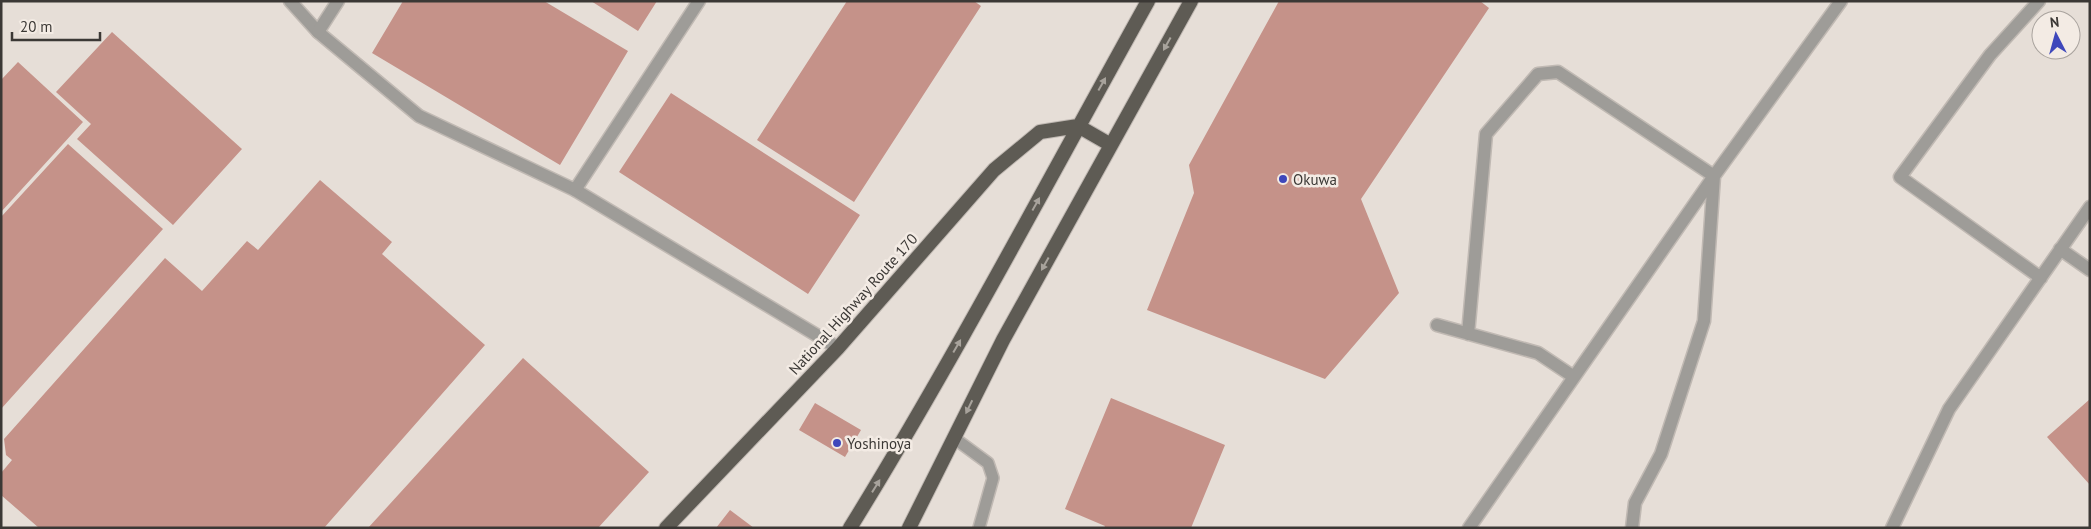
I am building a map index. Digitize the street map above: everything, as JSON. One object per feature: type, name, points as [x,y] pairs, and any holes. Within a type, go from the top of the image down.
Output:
[{"type":"highway","points":[[850,528],[914,423],[1148,1]]},
{"type":"highway","points":[[909,528],[1003,340],[1191,1]]},
{"type":"highway","points":[[1078,126],[1111,145]]},
{"type":"highway","name":"National Highway Route 170","points":[[666,528],[838,348],[994,170],[1040,132],[1078,126]]},
{"type":"street","points":[[290,1],[318,32],[419,116],[575,190],[838,348]]},
{"type":"street","points":[[318,32],[338,1]]},
{"type":"street","points":[[575,190],[699,1]]},
{"type":"street","points":[[1469,528],[1714,176],[1841,1]]},
{"type":"street","points":[[2039,1],[1990,55],[1900,177],[2041,278]]},
{"type":"street","points":[[1468,334],[1486,134],[1538,74],[1558,72],[1714,176]]},
{"type":"street","points":[[1632,528],[1635,503],[1661,454],[1704,321],[1714,176]]},
{"type":"street","points":[[1892,528],[1949,408],[2090,207]]},
{"type":"street","points":[[2060,249],[2090,270]]},
{"type":"street","points":[[1437,325],[1538,353],[1574,377]]},
{"type":"lane","points":[[954,438],[988,463],[993,478],[979,528]]},
{"type":"building","points":[[403,1],[544,1],[628,51],[560,165],[372,53]]},
{"type":"building","points":[[591,1],[657,1],[638,31]]},
{"type":"building","points":[[847,1],[974,1],[981,6],[854,202],[757,140]]},
{"type":"building","name":"Okuwa","points":[[1279,1],[1480,1],[1489,8],[1361,199],[1399,293],[1325,379],[1147,310],[1194,193],[1189,165]]},
{"type":"building","points":[[112,32],[242,149],[173,225],[77,139],[91,124],[56,92]]},
{"type":"building","points":[[18,62],[83,122],[1,212],[1,80]]},
{"type":"building","points":[[671,93],[860,215],[808,294],[619,172]]},
{"type":"building","points":[[68,144],[163,229],[1,409],[1,217]]},
{"type":"building","points":[[320,180],[392,242],[382,254],[485,345],[324,528],[39,528],[1,495],[1,473],[12,460],[6,455],[4,439],[165,258],[202,291],[247,241],[258,250]]},
{"type":"building","points":[[523,358],[649,472],[598,528],[368,528]]},
{"type":"building","points":[[1111,398],[1225,445],[1191,528],[1104,528],[1105,526],[1065,509]]},
{"type":"building","points":[[2090,399],[2090,485],[2047,437]]},
{"type":"building","name":"Yoshinoya","points":[[815,403],[861,430],[845,457],[799,430]]},
{"type":"building","points":[[730,510],[754,528],[716,528]]},
{"type":"place","name":"Okuwa","points":[[1283,179]]},
{"type":"place","name":"Yoshinoya","points":[[837,443]]}]
